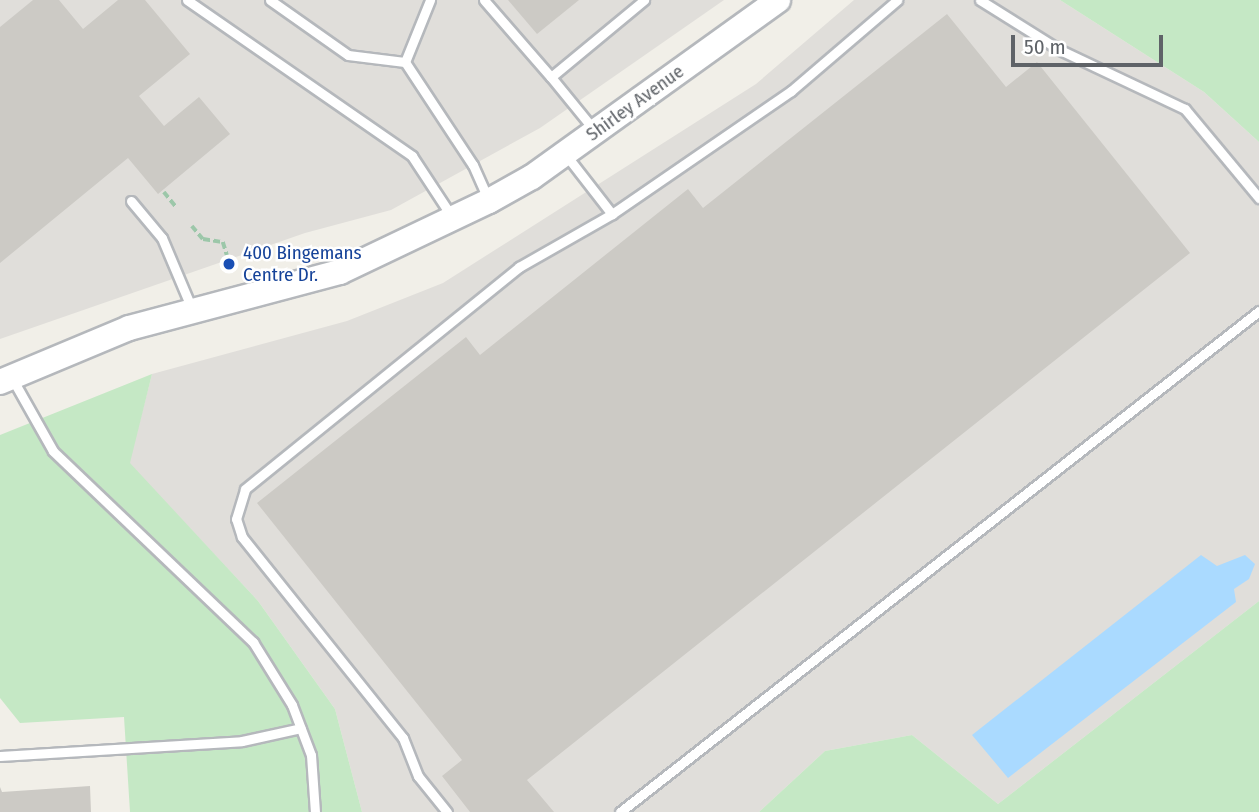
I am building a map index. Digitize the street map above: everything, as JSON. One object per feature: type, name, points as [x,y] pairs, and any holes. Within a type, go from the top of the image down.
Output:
[{"type":"main road","name":"Shirley Avenue","points":[[5,379],[129,328],[340,272],[489,201],[565,153],[778,0]]},
{"type":"lane","points":[[187,0],[412,156],[453,218]]},
{"type":"lane","points":[[270,0],[348,55],[405,62],[473,165],[489,201]]},
{"type":"lane","points":[[405,62],[430,0]]},
{"type":"lane","points":[[484,0],[595,132]]},
{"type":"lane","points":[[551,77],[644,0]]},
{"type":"lane","points":[[447,812],[418,776],[403,738],[242,537],[236,519],[245,489],[500,282],[612,214],[791,91],[897,0]]},
{"type":"lane","points":[[980,0],[1058,50],[1185,109],[1259,198]]},
{"type":"lane","points":[[565,153],[612,214]]},
{"type":"lane","points":[[131,201],[162,237],[192,311]]},
{"type":"lane","points":[[620,812],[1259,311]]},
{"type":"lane","points":[[5,379],[54,451],[253,642],[301,728],[311,755],[315,812]]},
{"type":"lane","points":[[0,756],[242,741],[301,728]]},
{"type":"path","points":[[164,192],[176,207]]},
{"type":"path","points":[[192,226],[203,239],[223,242],[229,262]]},
{"type":"shaded area","points":[[0,0],[724,0],[540,128],[391,210],[305,233],[0,339]]},
{"type":"shaded area","points":[[854,0],[1060,0],[1204,92],[1259,142],[1259,601],[998,804],[912,735],[825,751],[759,812],[362,812],[335,709],[258,601],[129,463],[152,374],[347,321],[443,283],[756,84]]},
{"type":"green space","points":[[1060,0],[1259,0],[1259,142],[1204,92]]},
{"type":"green space","points":[[152,374],[130,463],[258,601],[335,709],[362,812],[130,812],[124,717],[20,723],[0,698],[0,435]]},
{"type":"green space","points":[[1259,601],[1259,812],[759,812],[825,751],[912,735],[998,804]]},
{"type":"water","points":[[1201,555],[1217,566],[1245,555],[1255,564],[1249,579],[1234,589],[1236,602],[1008,778],[972,735]]},
{"type":"building","points":[[33,0],[59,0],[83,29],[118,0],[145,0],[190,54],[139,96],[164,126],[199,97],[230,134],[158,194],[128,158],[0,263],[0,27]]},
{"type":"building","points":[[508,0],[579,0],[537,34]]},
{"type":"building","points":[[947,14],[1006,87],[1037,62],[1190,253],[527,780],[554,812],[470,812],[442,776],[462,760],[257,503],[466,337],[480,355],[688,189],[703,208]]},
{"type":"building","points":[[90,786],[91,812],[0,812],[0,787],[2,792]]},
{"type":"place","name":"400 Bingemans Centre Dr.","points":[[229,264]]}]
